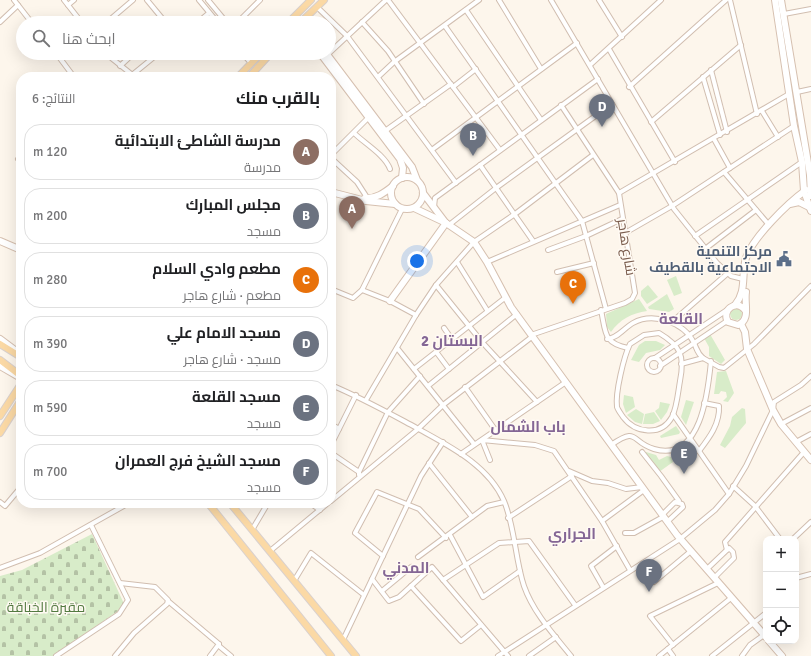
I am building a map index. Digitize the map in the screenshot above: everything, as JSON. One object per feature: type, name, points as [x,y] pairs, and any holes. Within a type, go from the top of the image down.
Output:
[{"type":"main road","points":[[295,16],[311,0]]},
{"type":"main road","points":[[307,16],[324,0]]},
{"type":"main road","points":[[243,72],[253,60]]},
{"type":"main road","points":[[254,72],[265,60]]},
{"type":"main road","points":[[0,344],[16,353]]},
{"type":"main road","points":[[0,360],[16,372]]},
{"type":"main road","points":[[0,416],[16,392]]},
{"type":"main road","points":[[0,433],[16,408]]},
{"type":"main road","points":[[212,508],[331,656]]},
{"type":"main road","points":[[234,508],[356,656]]},
{"type":"street","points":[[14,0],[26,16]]},
{"type":"street","points":[[64,0],[77,16]]},
{"type":"street","points":[[68,5],[74,0]]},
{"type":"street","points":[[114,16],[133,0]]},
{"type":"street","points":[[147,0],[160,16]]},
{"type":"street","points":[[199,0],[212,16]]},
{"type":"street","points":[[208,0],[221,16]]},
{"type":"street","points":[[243,16],[255,2],[260,0]]},
{"type":"street","points":[[336,45],[387,0],[500,150]]},
{"type":"street","points":[[378,77],[394,62],[421,44],[479,0]]},
{"type":"street","points":[[498,0],[541,69]]},
{"type":"street","points":[[550,0],[590,65],[672,206],[705,249],[728,273],[736,278],[743,279]]},
{"type":"street","points":[[599,0],[622,37]]},
{"type":"street","points":[[590,65],[609,50],[661,0]]},
{"type":"street","points":[[629,87],[726,0]]},
{"type":"street","points":[[730,0],[757,114]]},
{"type":"street","points":[[775,0],[794,126],[802,162],[804,191],[810,209]]},
{"type":"street","points":[[781,0],[810,175],[811,196]]},
{"type":"street","points":[[0,22],[18,6]]},
{"type":"street","points":[[317,7],[326,16]]},
{"type":"street","points":[[784,14],[811,9]]},
{"type":"street","points":[[466,10],[541,120]]},
{"type":"street","points":[[205,16],[209,13]]},
{"type":"street","points":[[362,22],[394,62],[424,104]]},
{"type":"street","points":[[336,25],[347,36],[408,116],[456,183]]},
{"type":"street","points":[[445,26],[582,221],[606,309]]},
{"type":"street","points":[[433,150],[576,43]]},
{"type":"street","points":[[651,122],[741,45]]},
{"type":"street","points":[[609,50],[629,87],[675,162]]},
{"type":"street","points":[[61,60],[70,72]]},
{"type":"street","points":[[113,60],[128,72]]},
{"type":"street","points":[[120,66],[126,60]]},
{"type":"street","points":[[138,72],[151,60]]},
{"type":"street","points":[[248,60],[251,63]]},
{"type":"street","points":[[325,60],[334,72]]},
{"type":"street","points":[[331,60],[412,167],[417,180],[423,188],[421,202],[414,208]]},
{"type":"street","points":[[385,131],[476,70]]},
{"type":"street","points":[[711,70],[727,132]]},
{"type":"street","points":[[336,75],[400,159],[403,168],[402,178]]},
{"type":"street","points":[[703,77],[720,135]]},
{"type":"street","points":[[434,207],[435,198],[598,79]]},
{"type":"street","points":[[797,92],[811,89]]},
{"type":"street","points":[[618,193],[727,132],[789,94]]},
{"type":"street","points":[[390,301],[447,224],[612,104]]},
{"type":"street","name":"شارع هاجر","points":[[336,497],[418,429],[442,405],[532,335],[625,303],[632,298],[634,293],[618,193],[561,105]]},
{"type":"street","points":[[762,111],[778,137]]},
{"type":"street","points":[[336,152],[368,118]]},
{"type":"street","points":[[624,233],[672,206],[794,126]]},
{"type":"street","points":[[354,133],[380,156],[388,164],[390,169]]},
{"type":"street","points":[[714,139],[730,168]]},
{"type":"street","points":[[366,400],[416,315],[436,285],[474,242],[556,184],[593,155]]},
{"type":"street","points":[[336,162],[357,182],[368,198]]},
{"type":"street","points":[[695,236],[802,162]]},
{"type":"street","points":[[480,165],[533,241]]},
{"type":"street","points":[[724,172],[769,225]]},
{"type":"street","points":[[345,197],[368,198],[383,194],[402,178],[410,177],[417,180]]},
{"type":"street","points":[[393,186],[391,193],[395,204]]},
{"type":"street","points":[[727,321],[660,366],[656,372],[648,369],[648,362],[735,305],[741,298],[747,257],[750,251],[769,225],[787,205],[811,187]]},
{"type":"street","points":[[423,193],[447,224]]},
{"type":"street","points":[[336,194],[366,201],[395,204],[402,209],[414,208],[447,224],[474,242],[517,314],[662,516],[691,552],[763,634]]},
{"type":"street","points":[[787,205],[799,202],[810,209]]},
{"type":"street","points":[[487,262],[620,205]]},
{"type":"street","points":[[336,291],[353,298],[362,290],[402,209]]},
{"type":"street","points":[[705,249],[756,210]]},
{"type":"street","points":[[548,250],[586,236],[622,219]]},
{"type":"street","points":[[0,241],[16,248]]},
{"type":"street","points":[[748,350],[745,310],[750,251]]},
{"type":"street","points":[[457,262],[487,310]]},
{"type":"street","points":[[558,272],[594,263]]},
{"type":"street","points":[[672,322],[728,273]]},
{"type":"street","points":[[436,285],[482,342],[537,402]]},
{"type":"street","points":[[607,338],[612,338],[644,318],[655,318],[672,322],[689,336],[699,354],[703,358],[711,361],[719,367],[724,368],[748,350],[811,286]]},
{"type":"street","points":[[362,290],[390,301],[416,315]]},
{"type":"street","points":[[414,369],[437,353],[451,338],[506,296]]},
{"type":"street","points":[[735,305],[739,305],[745,310]]},
{"type":"street","points":[[601,310],[607,338],[614,345],[628,348]]},
{"type":"street","points":[[727,310],[725,314],[727,321],[734,325],[741,324],[746,318]]},
{"type":"street","points":[[428,386],[517,314]]},
{"type":"street","points":[[741,324],[745,332],[748,350],[773,410],[781,424],[811,460]]},
{"type":"street","points":[[444,328],[451,338]]},
{"type":"street","points":[[659,333],[675,345],[680,352],[682,370],[673,414],[671,419],[658,429],[643,431],[628,424],[617,407],[620,382],[628,348],[638,338],[659,333]]},
{"type":"street","points":[[0,339],[16,352]]},
{"type":"street","points":[[397,348],[474,444]]},
{"type":"street","points":[[437,353],[449,369]]},
{"type":"street","points":[[655,358],[660,362],[660,366]]},
{"type":"street","points":[[682,364],[703,358]]},
{"type":"street","points":[[611,445],[624,436],[629,435],[634,436],[652,449],[669,450],[676,448],[690,439],[697,428],[704,403],[711,361]]},
{"type":"street","points":[[0,366],[16,374]]},
{"type":"street","points":[[358,472],[388,412],[420,376]]},
{"type":"street","points":[[498,656],[603,587],[680,539],[715,510],[729,494],[746,466],[773,410],[774,402],[801,385],[811,376]]},
{"type":"street","points":[[460,454],[496,431],[566,382]]},
{"type":"street","points":[[336,386],[366,400],[443,442],[484,473],[498,488],[504,502],[524,586],[533,605],[571,656]]},
{"type":"street","points":[[465,387],[496,431]]},
{"type":"street","points":[[336,435],[356,395]]},
{"type":"street","points":[[699,451],[714,430],[719,411],[719,406],[704,403]]},
{"type":"street","points":[[781,424],[811,408]]},
{"type":"street","points":[[673,414],[729,494]]},
{"type":"street","points":[[796,442],[811,434]]},
{"type":"street","points":[[482,440],[490,460]]},
{"type":"street","points":[[482,440],[536,445],[554,451],[602,521],[630,570]]},
{"type":"street","points":[[343,640],[408,504],[429,464],[443,442]]},
{"type":"street","points":[[642,452],[683,507],[667,522]]},
{"type":"street","points":[[727,550],[725,542],[755,506],[804,452]]},
{"type":"street","points":[[336,457],[358,472],[360,477]]},
{"type":"street","points":[[429,464],[472,516]]},
{"type":"street","points":[[568,470],[592,481],[608,483],[626,489],[643,489]]},
{"type":"street","points":[[508,518],[572,476]]},
{"type":"street","points":[[733,486],[755,506],[778,536]]},
{"type":"street","points":[[602,521],[643,489]]},
{"type":"street","points":[[383,556],[355,533],[377,492],[419,509],[448,536],[483,596],[520,571]]},
{"type":"street","points":[[0,502],[5,506],[16,493]]},
{"type":"street","points":[[626,533],[634,533],[662,516],[675,502],[678,501]]},
{"type":"street","points":[[418,558],[487,506],[504,502]]},
{"type":"street","points":[[0,568],[40,553],[91,526],[121,508]]},
{"type":"street","points":[[252,530],[265,508]]},
{"type":"street","points":[[270,551],[322,508]]},
{"type":"street","points":[[796,536],[811,522]]},
{"type":"street","points":[[56,656],[119,614],[128,600],[91,526]]},
{"type":"street","points":[[443,580],[499,543],[529,541],[575,605]]},
{"type":"street","points":[[603,587],[592,566],[617,546]]},
{"type":"street","points":[[706,569],[729,548],[733,552],[734,558],[714,578]]},
{"type":"street","points":[[654,582],[691,552]]},
{"type":"street","points":[[294,581],[311,553],[364,595]]},
{"type":"street","points":[[382,591],[411,567]]},
{"type":"street","points":[[372,579],[389,601],[399,597],[432,567],[508,656]]},
{"type":"street","points":[[799,577],[810,575]]},
{"type":"street","points":[[120,583],[155,587],[168,601],[231,656]]},
{"type":"street","points":[[673,645],[650,616],[718,583]]},
{"type":"street","points":[[411,586],[461,641],[481,625]]},
{"type":"street","points":[[659,656],[731,598]]},
{"type":"street","points":[[115,656],[134,633],[167,604],[168,601]]},
{"type":"street","points":[[712,656],[763,616]]},
{"type":"street","points":[[529,656],[556,637]]},
{"type":"street","points":[[742,656],[750,645],[763,637]]},
{"type":"street","points":[[210,656],[218,644]]},
{"type":"street","points":[[772,644],[782,656]]},
{"type":"street","points":[[668,649],[673,656]]},
{"type":"green space","points":[[676,276],[682,293],[674,296],[667,280]]},
{"type":"green space","points":[[648,285],[658,297],[647,304],[641,296],[641,291]]},
{"type":"green space","points":[[667,294],[674,309],[669,312],[649,309],[648,307]]},
{"type":"green space","points":[[639,299],[647,311],[636,313],[626,318],[611,332],[607,327],[606,314]]},
{"type":"green space","points":[[734,308],[738,308],[742,314],[738,320],[734,320],[730,316],[730,312]]},
{"type":"green space","points":[[710,334],[725,360],[721,364],[709,356],[709,347],[704,338]]},
{"type":"green space","points":[[645,341],[656,341],[665,345],[660,350],[646,353],[639,362],[631,360],[639,345]]},
{"type":"green space","points":[[726,371],[734,393],[728,402],[723,401],[727,397],[726,392],[721,391],[719,394],[714,394],[717,372]]},
{"type":"green space","points":[[624,395],[633,397],[635,407],[626,413],[623,404]]},
{"type":"green space","points":[[686,400],[694,402],[686,425],[681,417]]},
{"type":"green space","points":[[660,402],[670,404],[667,412],[661,420],[655,411],[659,408]]},
{"type":"green space","points":[[742,408],[745,409],[746,423],[725,448],[720,445],[730,426],[732,417]]},
{"type":"green space","points":[[636,409],[644,414],[642,424],[635,422],[627,415]]},
{"type":"green space","points":[[654,412],[660,421],[653,424],[643,424],[645,414]]},
{"type":"green space","points":[[676,426],[680,432],[679,434],[661,438],[660,436]]},
{"type":"green space","points":[[646,452],[656,455],[659,460],[667,456],[671,457],[673,462],[659,472],[645,455]]},
{"type":"green space","name":"مقبرة الخباقة","points":[[92,534],[125,606],[54,656],[0,656],[0,576],[22,570]]},
{"type":"place","name":"مسجد الامام علي","points":[[602,127]]},
{"type":"place","name":"مجلس المبارك","points":[[473,156]]},
{"type":"place","name":"مدرسة الشاطئ الابتدائية","points":[[352,229]]},
{"type":"place","name":"مركز التنمية الاجتماعية بالقطيف","points":[[784,259]]},
{"type":"place","name":"مطعم وادي السلام","points":[[573,304]]},
{"type":"place","name":"مسجد القلعة","points":[[684,474]]},
{"type":"place","name":"مسجد الشيخ فرج العمران","points":[[649,592]]},
{"type":"district","name":"القلعة","points":[[681,319]]},
{"type":"district","name":"البستان 2","points":[[452,341]]},
{"type":"district","name":"باب الشمال","points":[[528,427]]},
{"type":"district","name":"الجراري","points":[[572,534]]},
{"type":"district","name":"المدني","points":[[406,568]]}]
